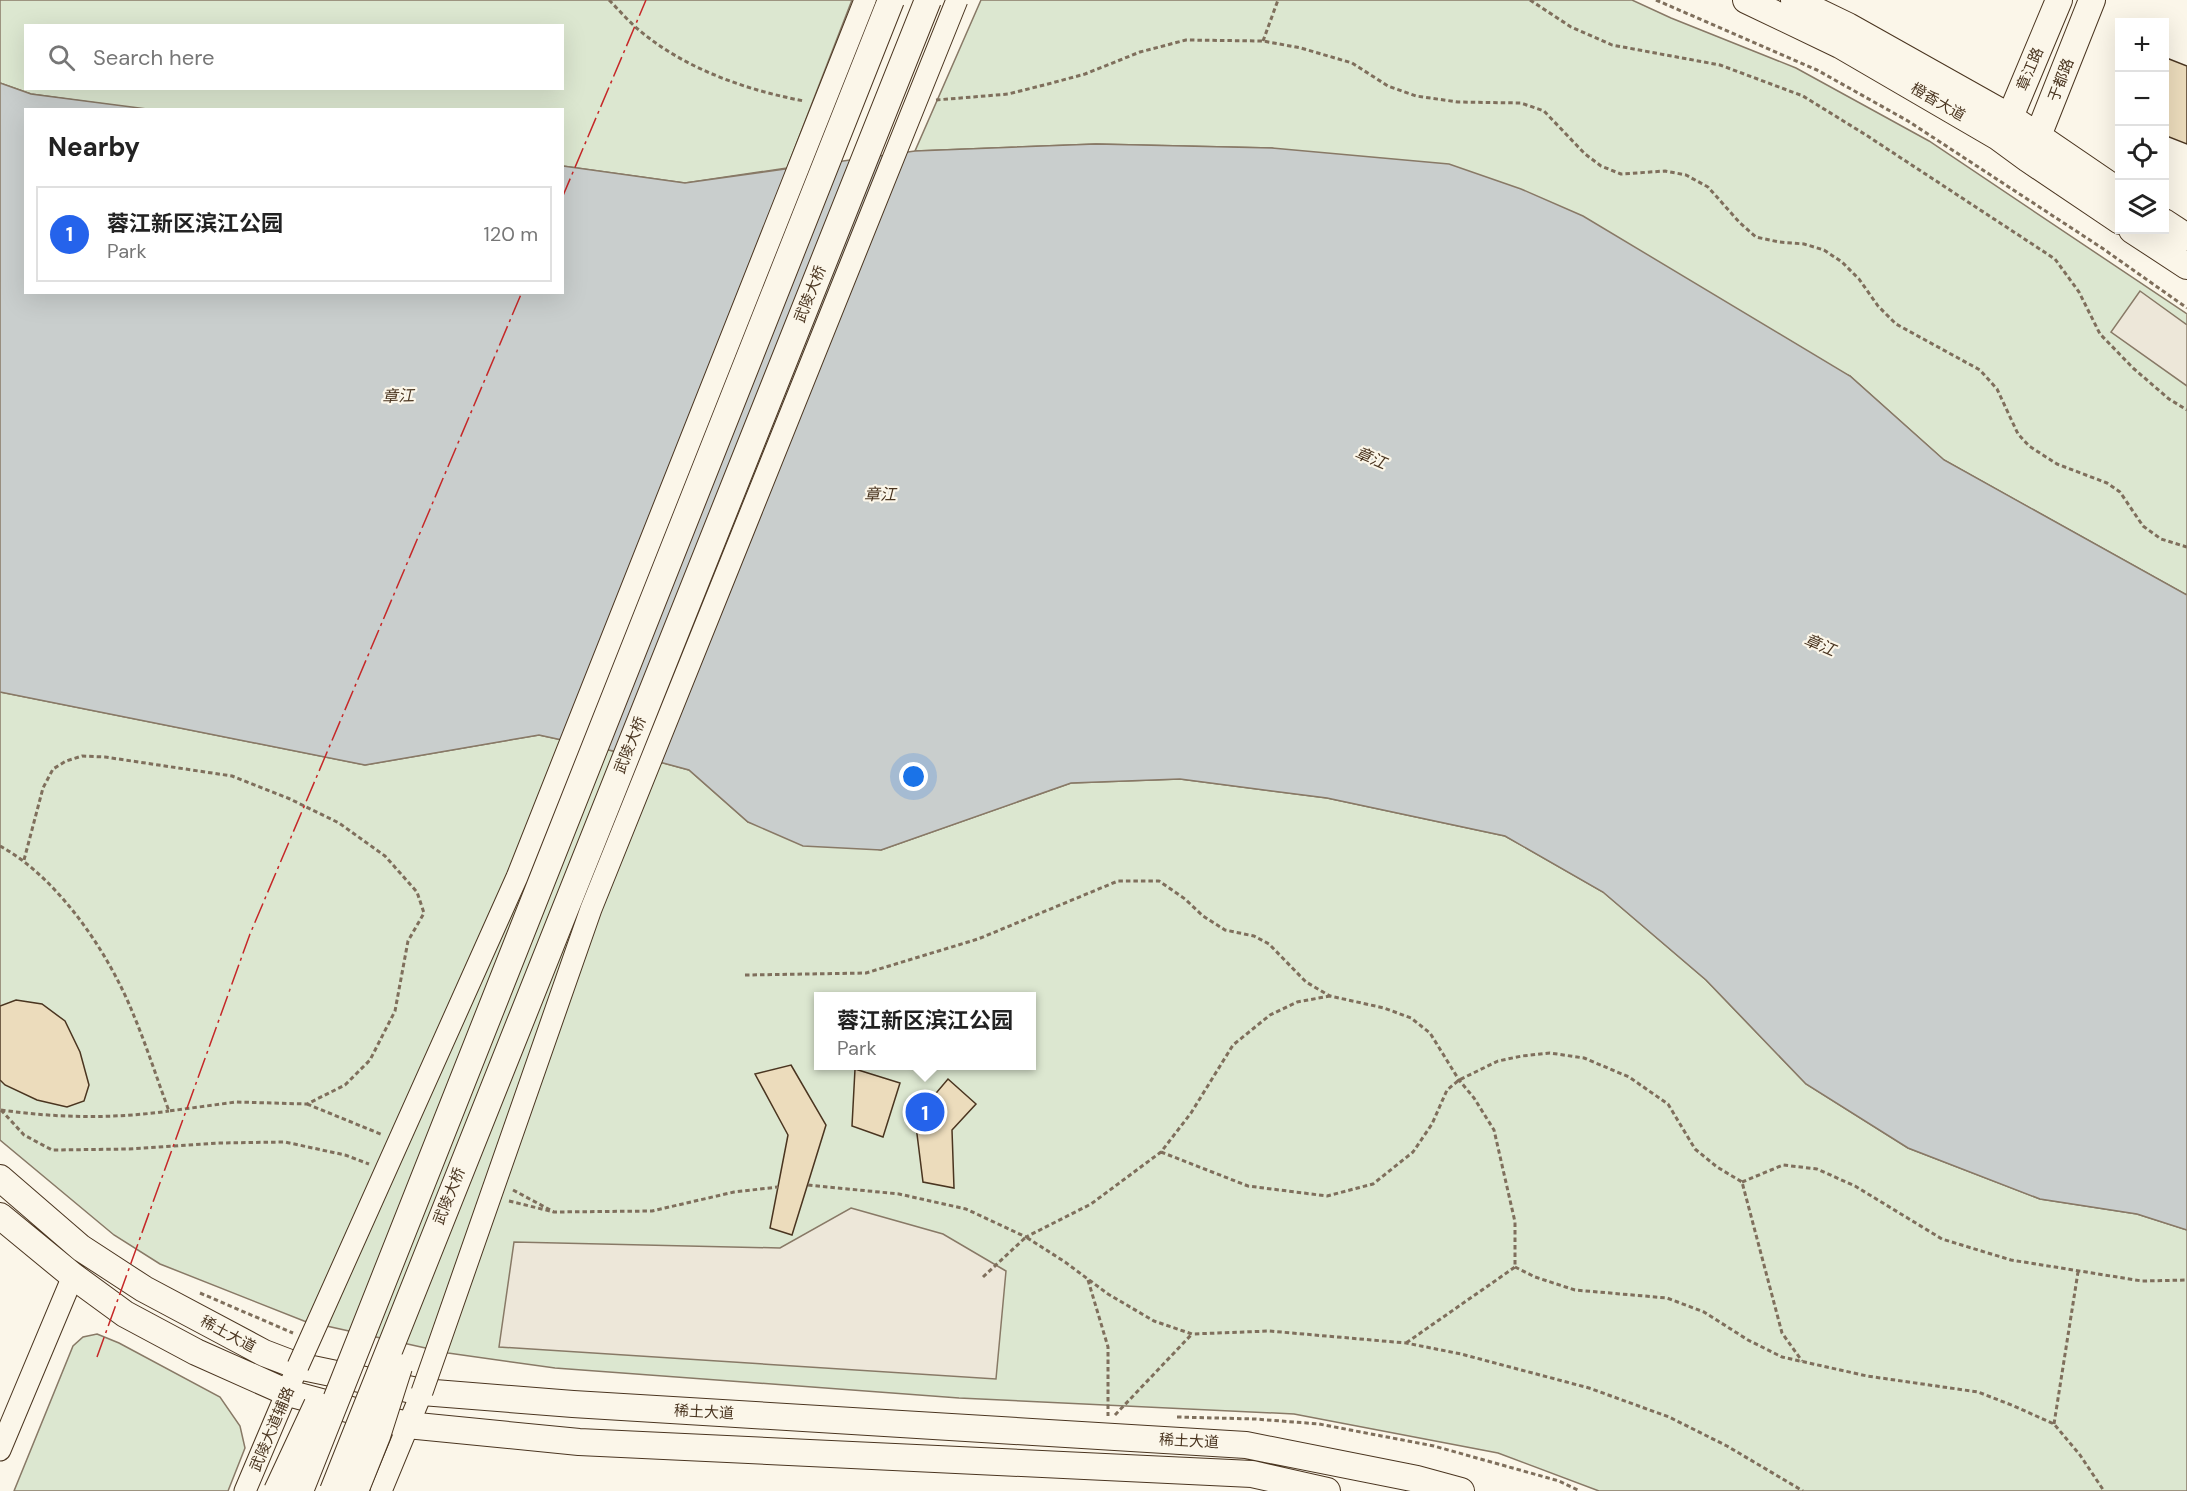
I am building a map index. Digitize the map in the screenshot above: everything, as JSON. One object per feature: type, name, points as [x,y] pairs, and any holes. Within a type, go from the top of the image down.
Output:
[{"type":"main road","name":"武陵大桥","points":[[300,1491],[891,0]]},
{"type":"main road","name":"武陵大桥","points":[[333,1491],[928,0]]},
{"type":"main road","name":"橙香大道","points":[[1746,0],[2004,127]]},
{"type":"main road","name":"橙香大道","points":[[1794,0],[1848,26],[2004,127],[2033,148],[2115,217]]},
{"type":"main road","name":"章江路","points":[[2004,127],[2059,0]]},
{"type":"main road","name":"于都路","points":[[2033,148],[2092,0]]},
{"type":"main road","name":"橙香大道","points":[[2033,148],[2115,189]]},
{"type":"main road","points":[[2169,225],[2187,237]]},
{"type":"main road","points":[[2138,234],[2187,266]]},
{"type":"main road","points":[[277,1491],[428,1166]]},
{"type":"main road","name":"稀土大道","points":[[0,1178],[81,1248],[144,1289],[264,1353],[298,1366],[422,1392],[573,1404],[1246,1444],[1417,1479],[1461,1491]]},
{"type":"main road","points":[[355,1491],[377,1436],[457,1178]]},
{"type":"main road","name":"稀土大道","points":[[0,1216],[73,1276],[125,1314],[196,1352],[288,1393],[407,1425],[579,1442],[1252,1474],[1327,1491]]},
{"type":"street","name":"武陵大道辅路","points":[[245,1491],[298,1366],[517,877],[865,0]]},
{"type":"street","points":[[381,1491],[422,1392],[591,909],[957,0]]},
{"type":"street","points":[[0,1450],[73,1276]]},
{"type":"path","points":[[609,0],[639,30],[691,65],[764,93],[809,102]]},
{"type":"path","points":[[1263,41],[1278,0]]},
{"type":"path","points":[[1530,0],[1571,27],[1612,45],[1720,65],[1803,96],[2055,259],[2079,292],[2100,334],[2133,368],[2169,399],[2187,411]]},
{"type":"path","points":[[1656,0],[1817,70],[1908,121],[2102,248],[2187,308]]},
{"type":"path","points":[[935,100],[1008,93],[1048,84],[1085,74],[1140,52],[1186,40],[1263,41],[1301,48],[1352,63],[1388,86],[1416,96],[1458,102],[1521,103],[1544,111],[1585,154],[1601,166],[1621,174],[1665,171],[1686,175],[1708,187],[1740,223],[1756,237],[1804,244],[1824,250],[1842,262],[1896,324],[1980,370],[1997,389],[2018,434],[2029,446],[2057,464],[2107,483],[2120,492],[2143,526],[2161,538],[2187,548]]},
{"type":"path","points":[[24,860],[43,788],[53,769],[66,761],[82,756],[105,757],[232,776],[290,799],[339,823],[385,856],[417,892],[423,913],[408,941],[394,1011],[370,1060],[345,1085],[307,1104]]},
{"type":"path","points":[[0,846],[24,860],[56,891],[83,925],[111,969],[134,1015],[169,1111]]},
{"type":"path","points":[[745,975],[866,973],[978,939],[1118,881],[1160,881],[1185,899],[1203,916],[1225,930],[1254,936],[1269,944],[1306,982],[1330,996],[1384,1008],[1411,1018],[1430,1033],[1494,1130],[1515,1222],[1515,1267]]},
{"type":"path","points":[[983,1277],[1026,1237],[1091,1204],[1161,1152],[1191,1113],[1233,1045],[1270,1015],[1297,1002],[1330,996]]},
{"type":"path","points":[[1161,1152],[1248,1186],[1328,1196],[1373,1184],[1413,1152],[1432,1124],[1447,1090],[1459,1080],[1498,1061],[1522,1056],[1550,1053],[1584,1058],[1629,1077],[1668,1104],[1695,1149],[1742,1182],[1782,1333],[1802,1361]]},
{"type":"path","points":[[0,1110],[45,1117],[98,1117],[144,1115],[236,1102],[307,1104],[387,1136]]},
{"type":"path","points":[[0,1110],[24,1135],[52,1150],[285,1142],[345,1155],[375,1166]]},
{"type":"path","points":[[1742,1182],[1783,1165],[1817,1169],[1855,1186],[1942,1239],[2011,1260],[2142,1281],[2187,1280]]},
{"type":"path","points":[[808,1185],[899,1194],[966,1209],[1026,1237],[1108,1294],[1154,1321],[1192,1334],[1269,1331],[1406,1343],[1461,1354],[1588,1388],[1669,1417],[1727,1446],[1803,1491]]},
{"type":"path","points":[[498,1198],[554,1212],[652,1211],[734,1192],[778,1187]]},
{"type":"path","points":[[512,1190],[554,1212]]},
{"type":"path","points":[[1406,1343],[1515,1267]]},
{"type":"path","points":[[1515,1267],[1535,1277],[1575,1290],[1667,1298],[1704,1312],[1748,1340],[1782,1357],[1867,1376],[1978,1392],[2054,1424],[2080,1455],[2104,1491]]},
{"type":"path","points":[[2054,1424],[2078,1272]]},
{"type":"path","points":[[1087,1278],[1108,1347],[1108,1416]]},
{"type":"path","points":[[192,1289],[302,1337]]},
{"type":"path","points":[[1114,1416],[1192,1334]]},
{"type":"green space","points":[[0,0],[852,0],[787,168],[685,183],[564,166],[564,108],[132,108],[31,94],[0,83]]},
{"type":"green space","points":[[981,0],[1632,0],[1796,68],[1929,141],[2187,314],[2187,595],[1944,460],[1850,376],[1272,148],[1096,144],[915,151]]},
{"type":"green space","points":[[0,692],[365,765],[539,735],[689,770],[748,822],[881,850],[1071,783],[1180,779],[1327,798],[1505,836],[1603,892],[1706,980],[1806,1084],[1908,1148],[2040,1199],[2137,1214],[2187,1230],[2187,1491],[1599,1491],[1498,1453],[1294,1414],[959,1398],[555,1368],[448,1353],[304,1321],[160,1264],[114,1235],[0,1140]]},
{"type":"green space","points":[[97,1334],[119,1343],[220,1397],[240,1426],[245,1448],[228,1491],[14,1491],[73,1346],[83,1337]]},
{"type":"shaded area","points":[[2140,291],[2187,325],[2187,386],[2111,332]]},
{"type":"shaded area","points":[[851,1208],[943,1234],[1006,1271],[996,1379],[499,1347],[514,1242],[780,1248]]},
{"type":"water","name":"章江","points":[[0,83],[31,94],[139,108],[24,108],[24,294],[564,294],[564,166],[685,183],[915,151],[1096,144],[1272,148],[1449,164],[1521,189],[1583,216],[1850,376],[1944,460],[2187,595],[2187,1230],[2137,1214],[2040,1199],[1908,1148],[1806,1084],[1706,980],[1603,892],[1505,836],[1327,798],[1180,779],[1071,783],[881,850],[803,846],[748,822],[689,770],[539,735],[365,765],[0,692]]},
{"type":"building","points":[[2169,59],[2187,66],[2187,144],[2169,137]]},
{"type":"building","points":[[16,1000],[42,1004],[65,1021],[80,1052],[89,1085],[84,1101],[67,1107],[37,1100],[5,1085],[0,1080],[0,1006]]},
{"type":"building","points":[[791,1065],[826,1125],[792,1235],[770,1228],[788,1135],[755,1074]]},
{"type":"building","points":[[855,1070],[900,1083],[883,1137],[852,1126]]},
{"type":"building","points":[[948,1079],[976,1104],[952,1130],[954,1188],[923,1182],[915,1118]]},
{"type":"power","points":[[564,193],[646,0]]},
{"type":"power","points":[[97,1357],[250,934],[521,294]]},
{"type":"place","name":"蓉江新区滨江公园","points":[[925,1112]]}]
